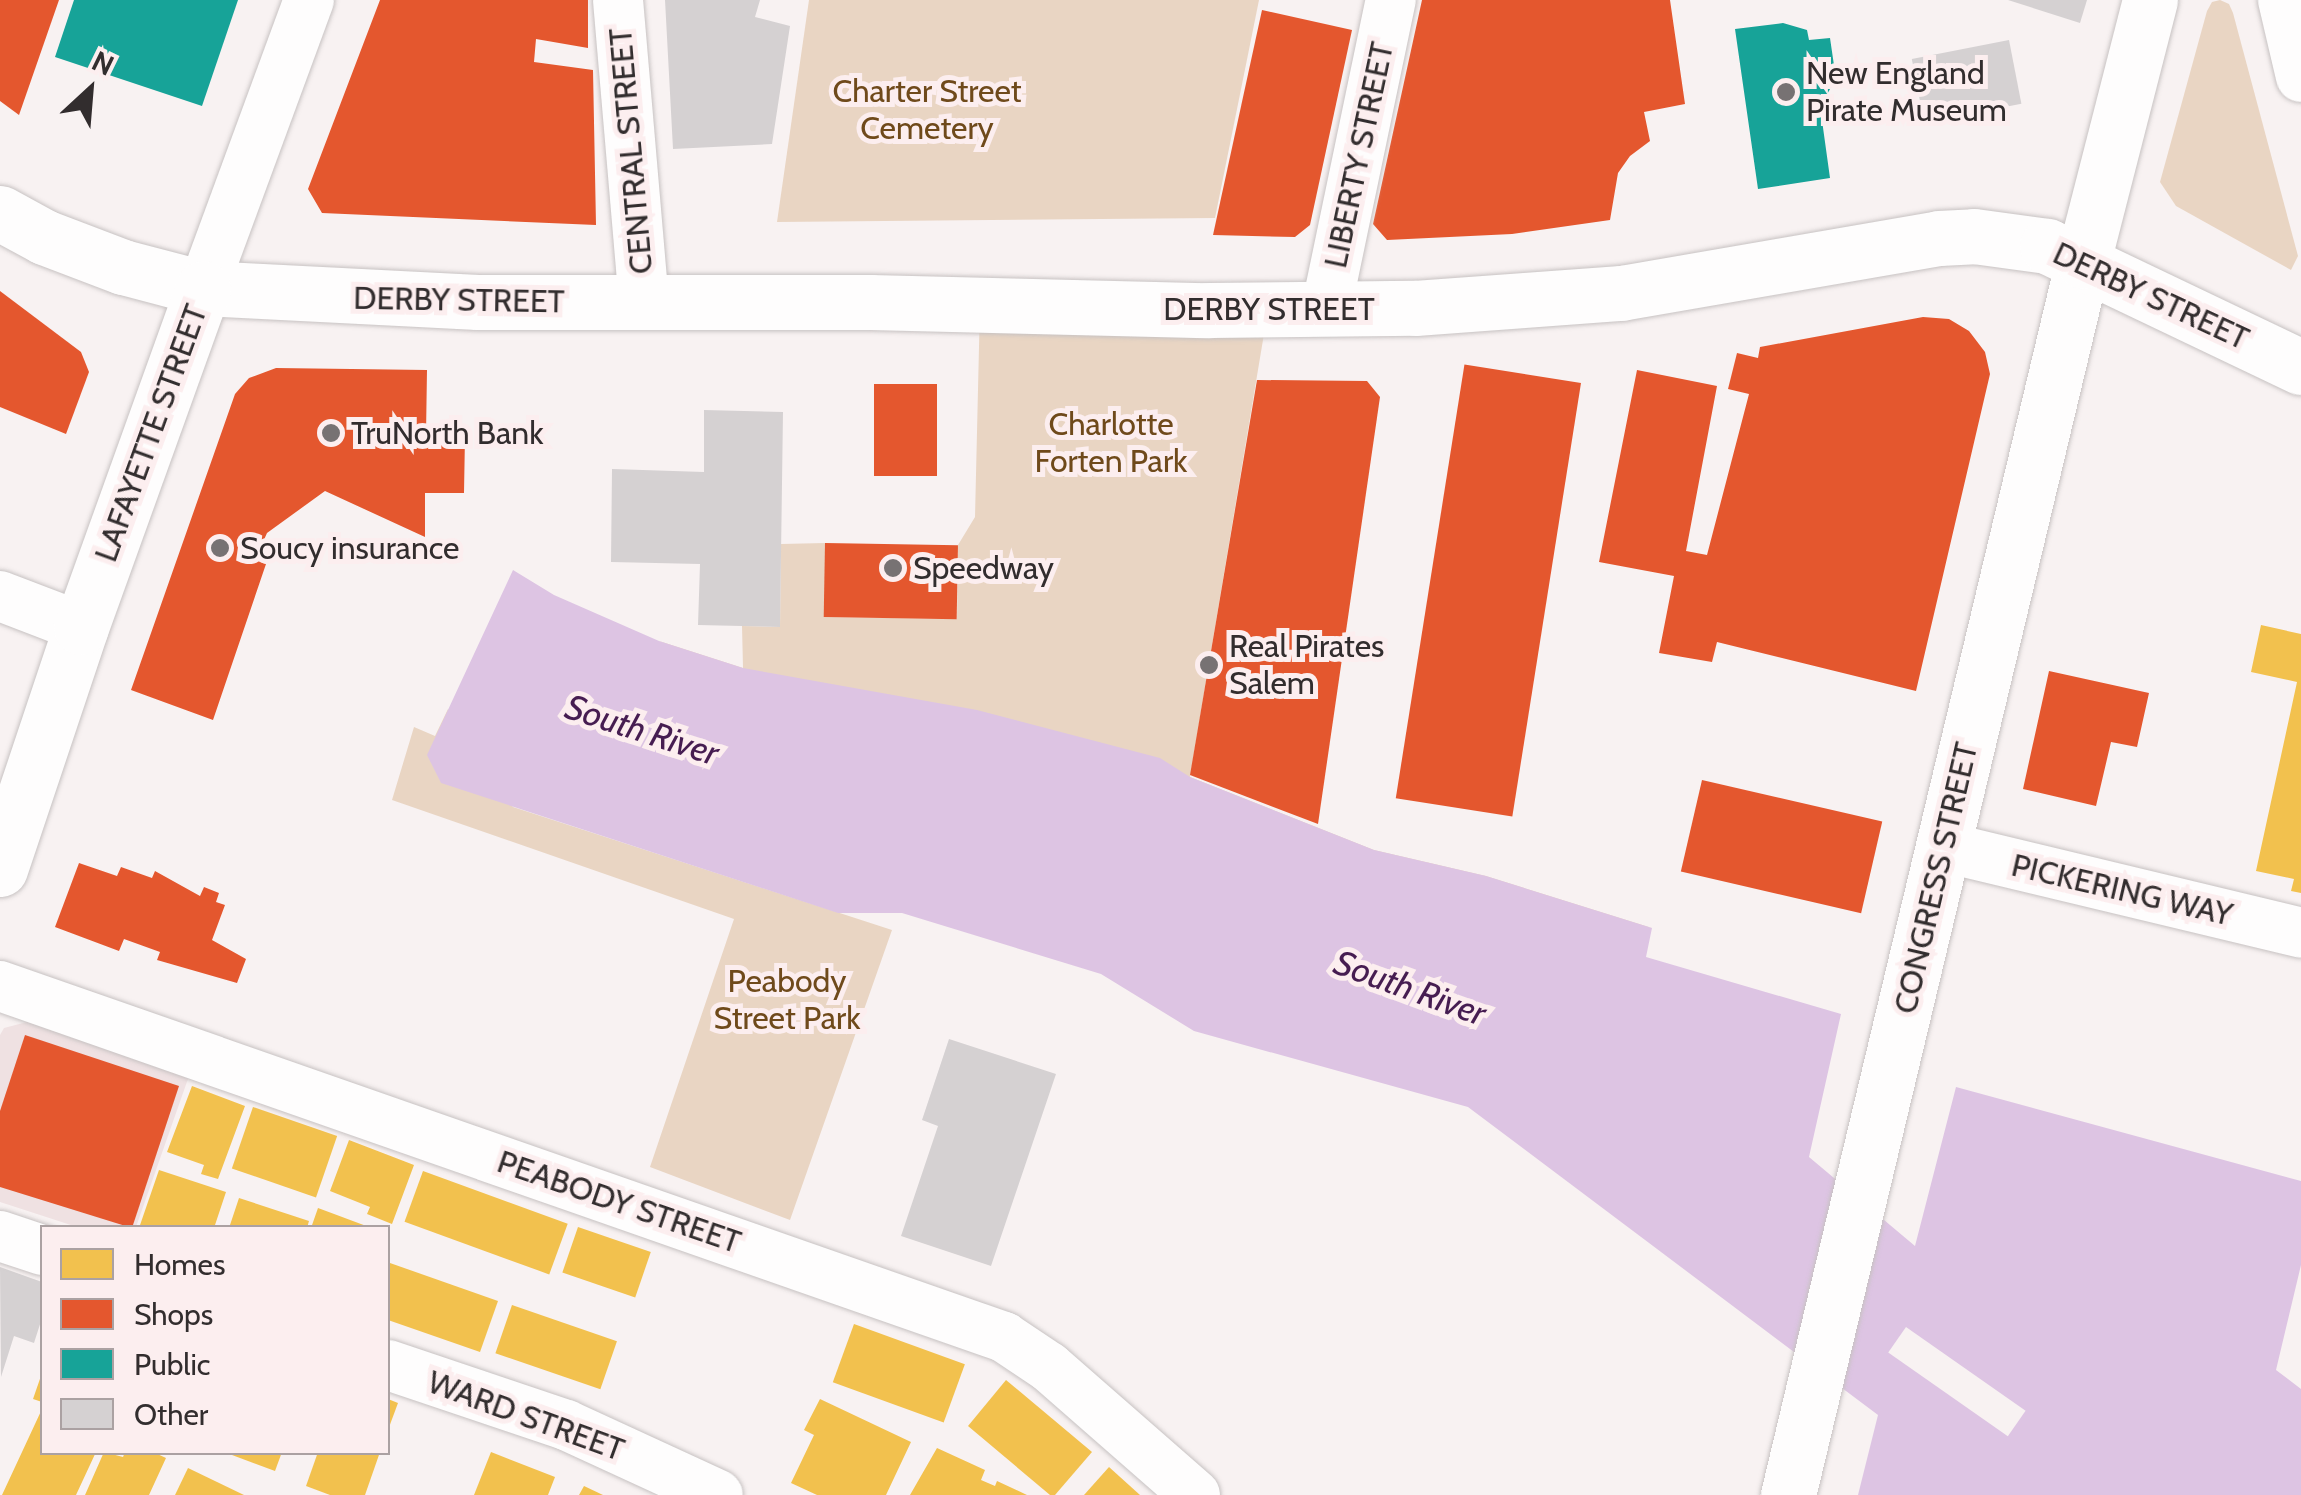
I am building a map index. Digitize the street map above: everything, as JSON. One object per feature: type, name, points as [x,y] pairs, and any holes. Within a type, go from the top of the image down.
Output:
[{"type":"main road","name":"CONGRESS STREET","points":[[1788,1495],[2082,261],[2150,0]]},
{"type":"main road","name":"DERBY STREET","points":[[0,213],[44,237],[123,268],[204,288],[364,299],[1326,310],[1621,293],[1940,238],[2011,239],[2047,246],[2082,261],[2301,366]]},
{"type":"main road","name":"LAFAYETTE STREET","points":[[0,869],[81,627],[204,288]]},
{"type":"street","name":"LAFAYETTE STREET","points":[[204,288],[309,0]]},
{"type":"street","name":"CENTRAL STREET","points":[[618,0],[644,302]]},
{"type":"street","name":"LIBERTY STREET","points":[[1326,310],[1391,0]]},
{"type":"street","points":[[2284,0],[2301,77]]},
{"type":"street","points":[[0,596],[81,627]]},
{"type":"street","name":"PICKERING WAY","points":[[1944,848],[2301,932]]},
{"type":"street","name":"PEABODY STREET","points":[[0,986],[1004,1337],[1049,1367],[1194,1495]]},
{"type":"street","points":[[0,1236],[40,1249]]},
{"type":"street","name":"WARD STREET","points":[[390,1366],[566,1425],[718,1495]]},
{"type":"shaded area","points":[[27,1022],[189,1076],[137,1225],[71,1225],[0,1202],[0,1035],[4,1028]]},
{"type":"green space","name":"Charter Street Cemetery","points":[[809,0],[1259,0],[1215,218],[777,222]]},
{"type":"green space","points":[[2212,2],[2229,4],[2233,13],[2298,256],[2291,270],[2176,206],[2160,182],[2207,11]]},
{"type":"green space","name":"Charlotte Forten Park","points":[[980,304],[1268,310],[1190,777],[1374,850],[1486,876],[1652,928],[992,800],[659,641],[743,668],[742,626],[780,627],[781,544],[825,543],[825,617],[957,619],[958,545],[975,517]]},
{"type":"green space","name":"Peabody Street Park","points":[[448,709],[513,807],[892,930],[790,1220],[650,1167],[734,919],[392,800],[414,727],[435,736]]},
{"type":"water","name":"South River","points":[[513,570],[554,595],[659,641],[743,668],[977,710],[1160,758],[1190,777],[1374,850],[1486,876],[1652,928],[1646,957],[1841,1014],[1809,1157],[1915,1246],[1956,1087],[2301,1181],[2301,1265],[2276,1370],[2301,1389],[2301,1495],[1858,1495],[1878,1415],[1468,1107],[1194,1031],[1101,974],[902,913],[838,913],[441,783],[427,755]]},
{"type":"pier","points":[[1906,1327],[2026,1411],[2008,1436],[1888,1352]]},
{"type":"building: Homes","points":[[2261,625],[2301,634],[2301,893],[2291,891],[2294,879],[2256,871],[2297,682],[2251,672]]},
{"type":"building: Homes","points":[[192,1086],[245,1106],[218,1179],[201,1174],[204,1165],[167,1152]]},
{"type":"building: Homes","points":[[253,1107],[337,1136],[316,1197],[232,1168]]},
{"type":"building: Homes","points":[[349,1140],[414,1165],[392,1224],[367,1214],[370,1207],[330,1191]]},
{"type":"building: Homes","points":[[159,1170],[226,1192],[215,1225],[140,1225]]},
{"type":"building: Homes","points":[[423,1171],[568,1224],[549,1274],[405,1222]]},
{"type":"building: Homes","points":[[239,1198],[309,1221],[308,1225],[230,1225]]},
{"type":"building: Homes","points":[[318,1208],[364,1225],[312,1225]]},
{"type":"building: Homes","points":[[578,1227],[651,1252],[635,1297],[562,1272]]},
{"type":"building: Homes","points":[[390,1263],[498,1301],[480,1352],[390,1321]]},
{"type":"building: Homes","points":[[512,1305],[617,1341],[600,1389],[495,1353]]},
{"type":"building: Homes","points":[[854,1324],[965,1364],[944,1423],[833,1382]]},
{"type":"building: Homes","points":[[40,1379],[40,1401],[33,1399]]},
{"type":"building: Homes","points":[[1006,1380],[1092,1452],[1055,1495],[1050,1495],[968,1426]]},
{"type":"building: Homes","points":[[820,1399],[911,1442],[886,1495],[817,1495],[791,1483],[814,1435],[804,1430]]},
{"type":"building: Homes","points":[[390,1400],[398,1403],[390,1425]]},
{"type":"building: Homes","points":[[40,1413],[40,1455],[95,1455],[76,1495],[2,1495]]},
{"type":"building: Homes","points":[[937,1448],[985,1470],[981,1480],[995,1486],[997,1481],[1027,1495],[910,1495]]},
{"type":"building: Homes","points":[[491,1452],[555,1477],[548,1495],[474,1495]]},
{"type":"building: Homes","points":[[103,1455],[166,1458],[149,1495],[85,1495]]},
{"type":"building: Homes","points":[[232,1455],[281,1455],[275,1471]]},
{"type":"building: Homes","points":[[317,1455],[379,1455],[365,1495],[330,1495],[306,1486]]},
{"type":"building: Homes","points":[[1109,1467],[1140,1495],[1084,1495]]},
{"type":"building: Homes","points":[[188,1468],[244,1495],[175,1495]]},
{"type":"building: Homes","points":[[584,1486],[603,1495],[579,1495]]},
{"type":"building: Shops","points":[[0,0],[59,0],[19,115],[0,101]]},
{"type":"building: Shops","points":[[380,0],[588,0],[588,48],[536,39],[534,62],[593,70],[596,225],[322,213],[308,189]]},
{"type":"building: Shops","points":[[1422,0],[1670,0],[1685,104],[1644,112],[1650,141],[1630,156],[1618,173],[1610,220],[1512,234],[1387,240],[1373,224]]},
{"type":"building: Shops","points":[[1262,10],[1352,30],[1310,225],[1295,237],[1213,235]]},
{"type":"building: Shops","points":[[0,291],[81,352],[89,372],[66,434],[0,407]]},
{"type":"building: Shops","points":[[1923,317],[1949,319],[1969,331],[1985,352],[1990,374],[1916,691],[1717,642],[1712,662],[1659,653],[1674,576],[1599,562],[1637,370],[1717,386],[1686,551],[1707,555],[1749,394],[1728,389],[1737,353],[1758,358],[1760,347]]},
{"type":"building: Shops","points":[[1464,365],[1581,383],[1512,817],[1396,798]]},
{"type":"building: Shops","name":"Soucy insurance","points":[[276,368],[427,370],[426,435],[465,436],[464,493],[425,493],[425,537],[325,491],[267,533],[255,560],[266,564],[213,720],[131,690],[235,394],[249,378]]},
{"type":"building: Shops","points":[[1257,380],[1367,381],[1380,397],[1318,824],[1190,775]]},
{"type":"building: Shops","points":[[874,384],[937,384],[937,476],[874,476]]},
{"type":"building: Shops","points":[[825,543],[958,545],[957,619],[824,617]]},
{"type":"building: Shops","points":[[2049,671],[2149,693],[2137,747],[2111,742],[2096,806],[2023,789]]},
{"type":"building: Shops","points":[[1702,780],[1882,822],[1861,913],[1681,872]]},
{"type":"building: Shops","points":[[79,863],[117,876],[121,867],[152,878],[155,871],[200,896],[204,887],[219,893],[216,902],[225,905],[212,940],[246,959],[237,983],[157,960],[160,952],[124,939],[119,951],[55,927]]},
{"type":"building: Shops","points":[[25,1035],[179,1086],[133,1225],[0,1187],[0,1111]]},
{"type":"building: Public","points":[[74,0],[238,0],[202,106],[55,57]]},
{"type":"building: Public","name":"New England Pirate Museum","points":[[1783,23],[1807,30],[1809,40],[1830,38],[1836,79],[1820,106],[1830,178],[1758,189],[1735,29]]},
{"type":"building: Other","points":[[665,0],[760,0],[755,17],[790,26],[772,144],[673,149]]},
{"type":"building: Other","points":[[2008,0],[2087,0],[2080,23]]},
{"type":"building: Other","points":[[2009,40],[2021,104],[1924,123],[1912,59]]},
{"type":"building: Other","points":[[704,410],[783,412],[780,627],[698,625],[700,564],[611,562],[612,469],[704,472]]},
{"type":"building: Other","points":[[949,1039],[1056,1074],[991,1266],[901,1236],[938,1126],[922,1120]]},
{"type":"building: Other","points":[[0,1267],[40,1281],[40,1324],[34,1343],[14,1336],[1,1377]]},
{"type":"place","name":"New England Pirate Museum","points":[[1786,92]]},
{"type":"place","name":"TruNorth Bank","points":[[331,433]]},
{"type":"place","name":"Soucy insurance","points":[[220,548]]},
{"type":"place","name":"Speedway","points":[[893,568]]},
{"type":"place","name":"Real Pirates Salem","points":[[1209,665]]}]
